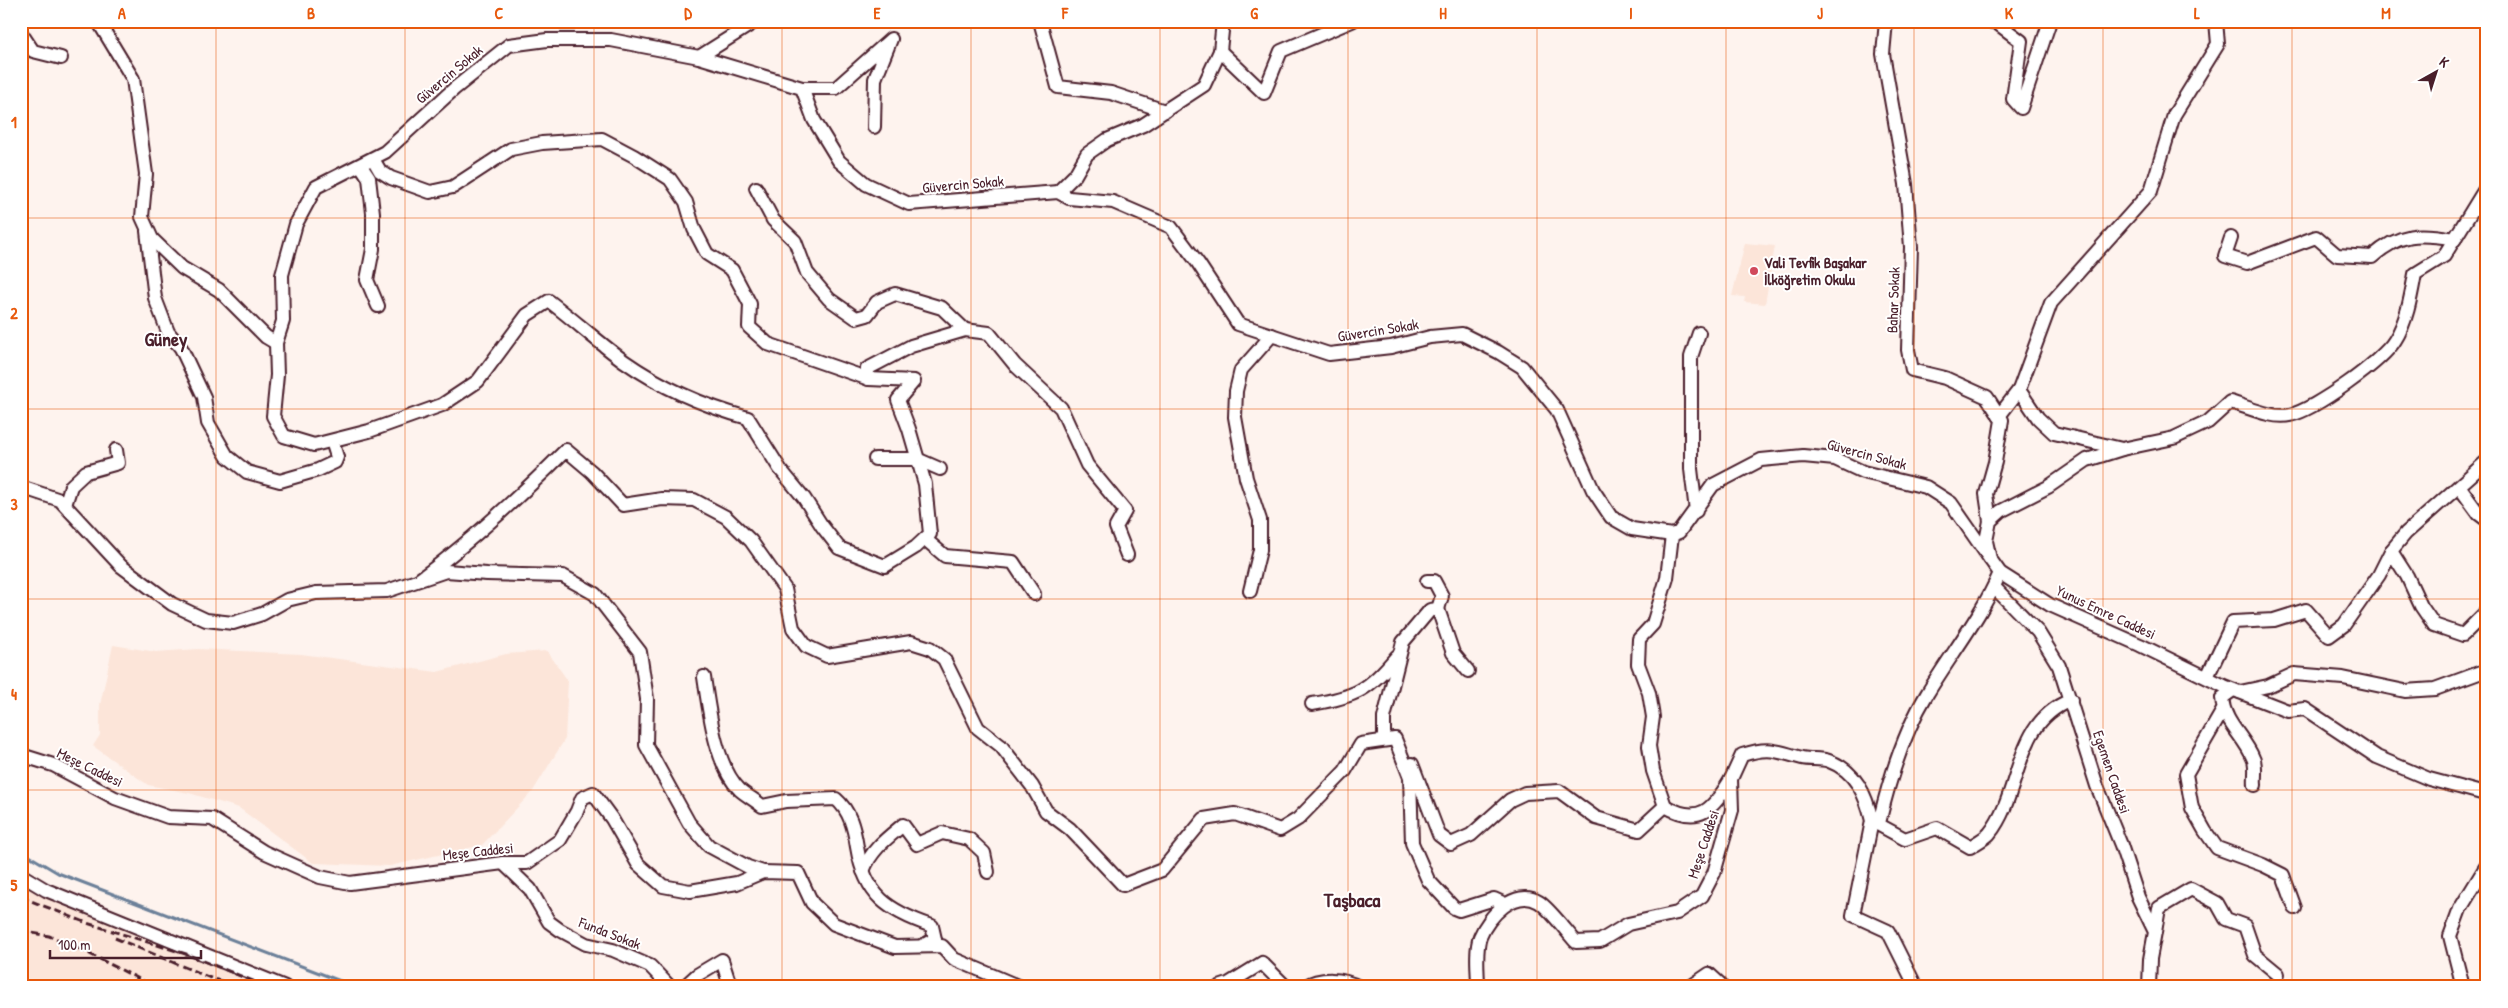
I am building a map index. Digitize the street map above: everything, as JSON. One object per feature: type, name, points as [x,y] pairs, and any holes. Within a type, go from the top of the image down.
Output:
[{"type":"street","points":[[98,21],[133,80],[146,174],[142,217],[152,239],[182,268],[219,290],[266,337],[276,343]]},
{"type":"street","points":[[699,57],[756,21]]},
{"type":"street","points":[[1040,21],[1058,87],[1111,93],[1166,111]]},
{"type":"street","points":[[1058,192],[1075,175],[1087,154],[1107,140],[1143,125],[1204,85],[1220,51],[1223,21]]},
{"type":"street","points":[[1220,51],[1248,80],[1264,93],[1281,51],[1352,21]]},
{"type":"street","name":"Bahar Sokak","points":[[1886,21],[1883,54],[1906,184],[1911,247],[1908,350],[1912,370],[1945,378],[1987,397],[1999,416]]},
{"type":"street","points":[[1987,21],[1997,24],[2021,42],[2013,99],[2021,108],[2050,21]]},
{"type":"street","points":[[1990,522],[1986,494],[1996,462],[2002,420],[1999,416],[2019,390],[2051,302],[2152,191],[2174,116],[2218,44],[2216,21]]},
{"type":"street","points":[[21,33],[33,51],[62,58]]},
{"type":"street","points":[[802,88],[836,88],[891,39],[875,79],[874,127]]},
{"type":"street","name":"Güvercin Sokak","points":[[925,539],[916,547],[885,566],[839,548],[804,498],[780,469],[748,418],[715,409],[671,388],[624,361],[548,301],[527,315],[503,350],[478,381],[442,405],[369,431],[314,445],[284,436],[273,416],[277,375],[276,343],[283,321],[282,275],[296,224],[316,187],[361,166],[385,152],[454,89],[509,45],[547,40],[612,40],[699,57],[802,88],[814,120],[839,161],[866,184],[909,204],[1058,192],[1068,198],[1113,202],[1171,227],[1198,263],[1238,324],[1329,354],[1391,347],[1430,337],[1462,334],[1498,352],[1522,368],[1557,410],[1592,490],[1611,517],[1632,530],[1672,535],[1679,532],[1713,485],[1761,460],[1803,456],[1835,459],[1864,472],[1926,487],[1951,503],[1990,559]]},
{"type":"street","points":[[373,159],[380,171],[391,178],[430,192],[453,187],[510,150],[542,143],[602,139],[634,156],[670,179],[686,202],[694,229],[708,254],[732,270],[750,304],[749,327],[768,344],[869,379],[914,381],[898,400],[909,429],[916,459],[925,484],[930,534],[925,539],[945,556],[1013,562],[1034,594]]},
{"type":"street","points":[[361,166],[369,178],[374,214],[373,249],[367,280],[378,306]]},
{"type":"street","points":[[1990,522],[2001,510],[2048,487],[2087,460],[2122,449],[2174,438],[2208,422],[2230,402],[2272,414],[2289,415],[2320,403],[2365,369],[2395,341],[2409,305],[2415,274],[2444,256],[2487,186]]},
{"type":"street","points":[[756,188],[773,220],[795,241],[807,273],[829,299],[856,318],[867,315],[877,302],[895,294],[942,308],[965,330]]},
{"type":"street","points":[[146,226],[155,298],[168,332],[181,348],[204,397],[208,423],[227,456],[247,472],[280,481],[318,470],[335,462],[337,457],[332,441]]},
{"type":"street","points":[[2230,238],[2225,256],[2247,263],[2316,237],[2337,255],[2372,257],[2389,242],[2424,234],[2455,239]]},
{"type":"street","points":[[869,379],[867,369],[911,346],[965,330],[989,333],[1015,366],[1061,408],[1087,465],[1125,511],[1116,527],[1128,555]]},
{"type":"street","points":[[1696,511],[1691,469],[1691,357],[1699,332]]},
{"type":"street","points":[[1250,591],[1260,550],[1260,520],[1246,478],[1235,417],[1236,391],[1241,370],[1272,334]]},
{"type":"street","points":[[2019,390],[2038,418],[2054,433],[2122,449]]},
{"type":"street","points":[[65,506],[71,486],[86,472],[118,463],[116,450]]},
{"type":"street","points":[[420,579],[455,554],[496,518],[566,450],[592,472],[623,505],[662,499],[694,500],[726,517],[751,541],[786,588],[793,628],[806,646],[827,656],[911,642],[930,648],[944,659],[978,728],[1001,746],[1032,786],[1046,811],[1070,829],[1123,885],[1162,870],[1204,819],[1235,814],[1280,830],[1298,819],[1345,771],[1362,744],[1390,739]]},
{"type":"street","points":[[875,459],[916,459],[940,469]]},
{"type":"street","points":[[2207,677],[2232,622],[2274,620],[2306,610],[2330,636],[2344,625],[2379,575],[2391,551],[2406,533],[2460,488],[2487,462]]},
{"type":"street","points":[[21,487],[60,500],[121,566],[172,604],[206,620],[233,623],[262,614],[287,600],[316,594],[387,590],[446,571],[563,576],[595,594],[640,652],[648,699],[646,745],[689,822],[709,846],[748,867],[763,872]]},
{"type":"street","points":[[2460,488],[2479,514],[2487,520]]},
{"type":"street","name":"Yunus Emre Caddesi","points":[[1990,522],[1986,541],[1990,559],[2000,573],[2050,606],[2236,691],[2288,711],[2305,709],[2377,757],[2429,779],[2487,796]]},
{"type":"street","points":[[1672,535],[1667,578],[1653,624],[1639,639],[1638,664],[1650,693],[1653,717],[1649,746],[1653,772],[1665,806],[1681,815],[1704,814],[1718,801],[1731,778]]},
{"type":"street","points":[[2391,551],[2407,576],[2421,606],[2434,625],[2462,635],[2487,611]]},
{"type":"street","points":[[1872,821],[1880,820],[1900,753],[1926,696],[1966,637],[2000,573]]},
{"type":"street","points":[[1427,581],[1434,581],[1442,596],[1438,609],[1452,653],[1468,671]]},
{"type":"street","name":"Egemen Caddesi","points":[[1994,587],[2018,609],[2038,632],[2059,666],[2097,786],[2121,845],[2138,897],[2155,932]]},
{"type":"street","points":[[1438,609],[1430,610],[1403,642],[1384,718],[1390,739],[1415,767],[1439,835],[1451,844],[1471,835],[1510,800],[1525,793],[1559,791],[1596,818],[1639,830],[1665,806]]},
{"type":"street","points":[[1312,704],[1344,699],[1377,680],[1400,652]]},
{"type":"street","points":[[2255,785],[2253,775],[2255,760],[2223,710],[2222,698],[2236,691],[2268,686],[2294,674],[2343,678],[2405,692],[2435,689],[2487,670]]},
{"type":"street","points":[[704,677],[712,727],[725,767],[739,789],[762,806],[786,801],[836,798],[845,807],[854,829],[863,871],[881,901],[908,918],[932,926],[935,939],[922,946]]},
{"type":"street","points":[[1872,821],[1905,840],[1937,828],[1970,847],[1988,835],[2006,804],[2014,772],[2039,722],[2056,705],[2071,700]]},
{"type":"street","points":[[2223,710],[2186,774],[2192,808],[2217,848],[2263,865],[2283,875],[2295,908]]},
{"type":"street","name":"Meşe Caddesi","points":[[1390,739],[1410,778],[1412,843],[1428,880],[1454,908],[1459,910],[1494,899],[1505,904],[1521,899],[1539,902],[1576,942],[1600,941],[1628,924],[1677,913],[1702,896],[1714,873],[1732,810],[1731,778],[1742,755],[1754,751],[1776,749],[1803,758],[1828,761],[1849,773],[1861,788],[1872,821]]},
{"type":"street","name":"Meşe Caddesi","points":[[21,755],[53,765],[115,798],[168,817],[212,819],[264,852],[320,877],[350,883],[503,863],[527,863],[560,840],[577,812],[582,798],[593,793],[612,819],[638,864],[663,886],[690,891],[737,883],[763,872],[798,873],[812,903],[834,924],[895,947],[942,946],[954,959],[1020,987]]},
{"type":"street","points":[[1872,821],[1853,915],[1888,932],[1916,987]]},
{"type":"street","points":[[863,871],[868,858],[880,842],[903,825],[917,844],[942,833],[970,839],[984,854],[988,872]]},
{"type":"street","name":"Funda Sokak","points":[[503,863],[530,890],[549,922],[586,944],[613,950],[650,966],[670,987]]},
{"type":"street","points":[[2463,987],[2450,936],[2460,909],[2487,865]]},
{"type":"street","points":[[21,875],[46,890],[285,987]]},
{"type":"street","points":[[2149,987],[2150,959],[2159,908],[2191,889],[2217,903],[2226,919],[2246,926],[2256,955],[2278,974]]},
{"type":"street","points":[[1478,987],[1480,938],[1489,922],[1505,904]]},
{"type":"street","points":[[684,987],[697,975],[722,960],[728,979],[734,987]]},
{"type":"street","points":[[1219,987],[1228,984],[1262,963],[1286,987]]},
{"type":"street","points":[[1690,987],[1709,974],[1720,984],[1720,987]]},
{"type":"street","points":[[1304,987],[1329,979],[1350,982],[1359,987]]},
{"type":"shaded area","name":"Vali Tevfik Başakar İlköğretim Okulu","points":[[1745,243],[1775,246],[1765,304],[1744,302],[1745,297],[1732,296]]},
{"type":"shaded area","points":[[113,645],[156,652],[198,649],[301,654],[437,672],[506,654],[547,651],[568,681],[565,739],[533,791],[482,845],[390,866],[313,863],[239,808],[189,793],[148,785],[93,746],[100,735],[100,705]]},
{"type":"shaded area","points":[[21,884],[25,886],[262,987],[21,987]]},
{"type":"waterway","points":[[21,851],[58,873],[356,987]]},
{"type":"railway","points":[[21,897],[87,923],[186,954],[268,987]]},
{"type":"railway","points":[[21,931],[49,936],[72,945],[155,987]]},
{"type":"railway","points":[[115,938],[213,979],[243,987]]},
{"type":"place","name":"Vali Tevfik Başakar İlköğretim Okulu","points":[[1754,271]]},
{"type":"district","name":"Güney","points":[[166,338]]},
{"type":"district","name":"Taşbaca","points":[[1352,899]]}]
